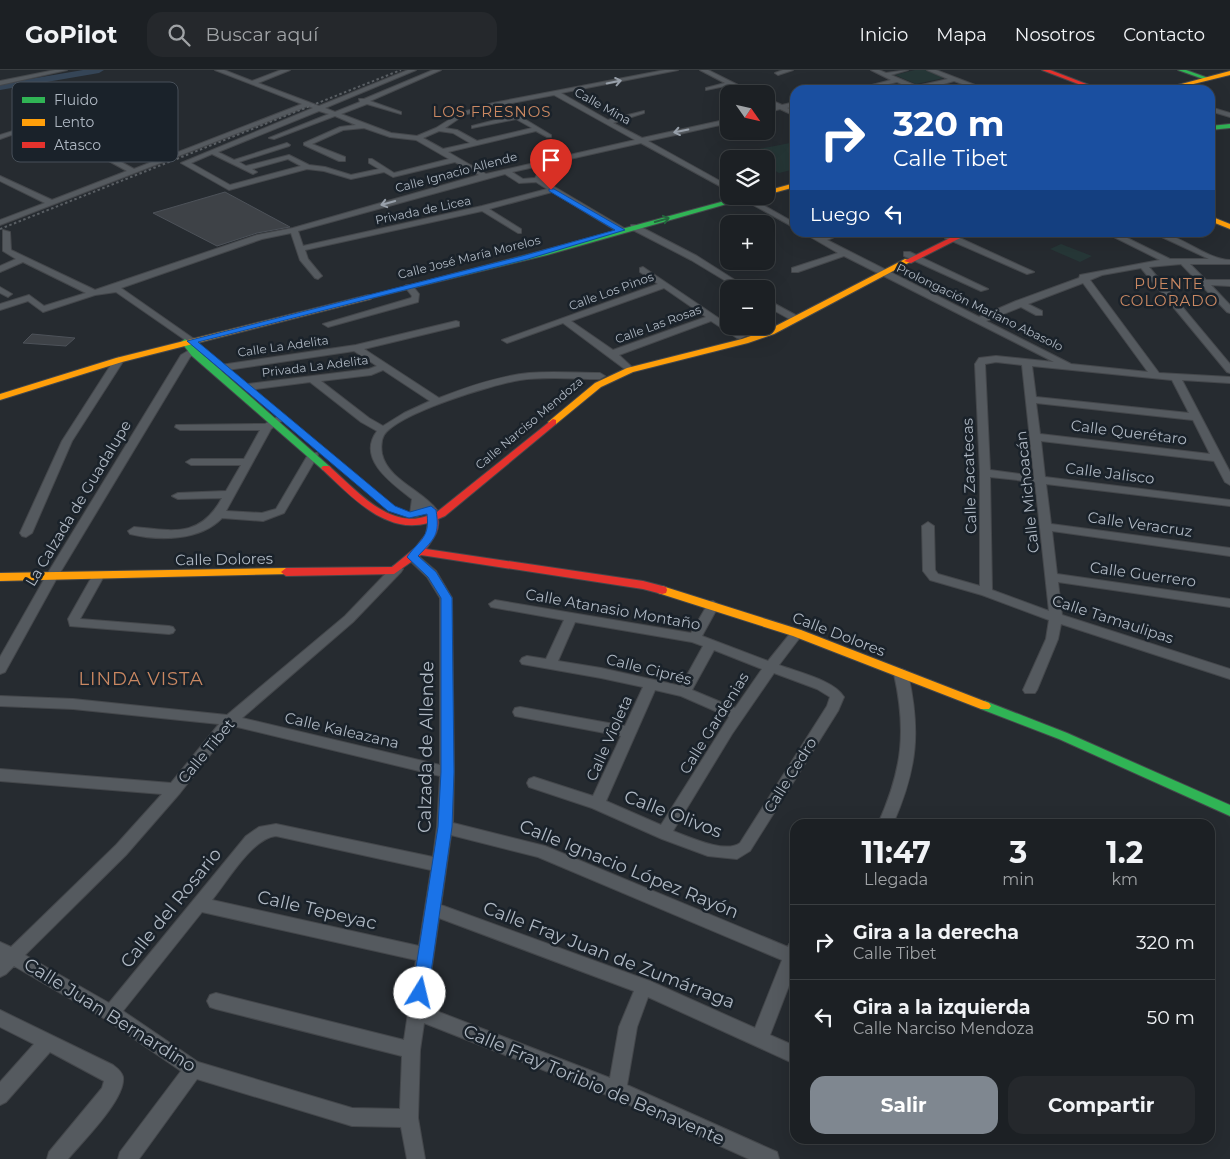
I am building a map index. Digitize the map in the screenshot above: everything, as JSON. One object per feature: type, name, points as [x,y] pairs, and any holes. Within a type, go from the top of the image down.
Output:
[{"type":"street","points":[[0,83],[64,70]]},
{"type":"street","points":[[218,70],[390,134],[418,138],[485,176]]},
{"type":"street","points":[[252,83],[288,70]]},
{"type":"street","points":[[385,170],[351,177],[325,169],[307,167],[229,188],[186,163],[413,70]]},
{"type":"street","points":[[272,138],[365,102],[438,70]]},
{"type":"street","points":[[418,138],[438,129],[462,114],[495,104],[675,70]]},
{"type":"street","points":[[703,70],[735,85]]},
{"type":"street","points":[[778,73],[790,70]]},
{"type":"street","points":[[874,70],[910,85]]},
{"type":"street","points":[[885,74],[905,70]]},
{"type":"street","points":[[930,70],[970,85]]},
{"type":"street","points":[[938,73],[953,70]]},
{"type":"street","points":[[1045,70],[1086,85]]},
{"type":"street","points":[[1180,70],[1208,79]]},
{"type":"street","points":[[1222,70],[1230,73]]},
{"type":"street","points":[[1183,85],[1230,73]]},
{"type":"street","points":[[932,85],[952,79]]},
{"type":"street","points":[[877,85],[898,80]]},
{"type":"street","points":[[708,89],[731,83]]},
{"type":"street","name":"Calle Mina","points":[[555,93],[720,184]]},
{"type":"street","points":[[352,98],[399,113]]},
{"type":"street","points":[[178,154],[308,104]]},
{"type":"street","points":[[495,104],[550,136]]},
{"type":"street","points":[[775,104],[790,111]]},
{"type":"street","points":[[775,109],[790,105]]},
{"type":"street","points":[[1215,110],[1230,115]]},
{"type":"street","points":[[608,122],[642,112]]},
{"type":"street","points":[[474,127],[517,117]]},
{"type":"street","name":"Calle Ignacio Allende","points":[[0,308],[29,298],[43,309],[94,292],[113,289],[278,234],[485,176],[720,122]]},
{"type":"street","points":[[484,124],[504,137]]},
{"type":"street","points":[[342,160],[306,144],[342,128],[365,125]]},
{"type":"street","points":[[1215,128],[1230,126]]},
{"type":"street","points":[[438,129],[455,131],[476,143]]},
{"type":"street","points":[[443,151],[538,129]]},
{"type":"street","points":[[0,137],[12,133]]},
{"type":"street","points":[[233,162],[287,146],[259,133]]},
{"type":"street","points":[[213,152],[266,179]]},
{"type":"street","points":[[246,168],[289,157],[307,167]]},
{"type":"street","points":[[372,161],[393,175],[457,159]]},
{"type":"street","points":[[116,162],[134,172]]},
{"type":"street","points":[[0,223],[157,162]]},
{"type":"street","points":[[506,171],[522,181],[537,180],[542,176],[526,166]]},
{"type":"street","points":[[0,178],[4,184],[52,204]]},
{"type":"street","points":[[537,180],[621,230]]},
{"type":"street","points":[[775,191],[790,186]]},
{"type":"street","name":"Privada de Licea","points":[[300,248],[483,208],[551,190]]},
{"type":"street","name":"Calle José María Morelos","points":[[0,397],[119,360],[189,346],[720,204]]},
{"type":"street","points":[[760,205],[790,223]]},
{"type":"street","points":[[483,208],[518,231]]},
{"type":"street","points":[[1215,220],[1230,227]]},
{"type":"street","points":[[634,227],[694,258],[730,280]]},
{"type":"street","points":[[294,230],[304,260],[318,276]]},
{"type":"street","points":[[6,232],[7,251],[94,292]]},
{"type":"street","name":"Prolongación Mariano Abasolo","points":[[815,237],[878,271],[1074,368]]},
{"type":"street","points":[[820,240],[828,237]]},
{"type":"street","name":"Calle Narciso Mendoza","points":[[218,368],[274,422],[313,455],[351,483],[392,509],[417,519],[432,514],[598,385],[627,368],[745,341],[878,271],[951,237]]},
{"type":"street","points":[[955,237],[1030,272]]},
{"type":"street","points":[[1119,237],[1169,261]]},
{"type":"street","points":[[1167,237],[1219,261]]},
{"type":"street","points":[[795,270],[845,253]]},
{"type":"street","points":[[911,256],[984,289]]},
{"type":"street","points":[[0,269],[24,258]]},
{"type":"street","points":[[980,320],[1083,278],[1169,261],[1230,262]]},
{"type":"street","points":[[1184,262],[1228,307]]},
{"type":"street","points":[[1143,265],[1230,370]]},
{"type":"street","points":[[643,270],[740,336]]},
{"type":"street","points":[[1083,278],[1156,376]]},
{"type":"street","points":[[1203,282],[1230,283]]},
{"type":"street","name":"Calle Los Pinos","points":[[507,340],[665,286]]},
{"type":"street","points":[[328,324],[415,300],[416,296],[409,287]]},
{"type":"street","points":[[113,289],[189,346]]},
{"type":"street","points":[[1020,303],[1039,313]]},
{"type":"street","points":[[775,307],[792,317]]},
{"type":"street","name":"Calle Narciso Mendoza","points":[[775,323],[792,317]]},
{"type":"street","name":"Calle Las Rosas","points":[[612,354],[713,318]]},
{"type":"street","points":[[566,321],[612,354],[627,368]]},
{"type":"street","name":"Privada La Adelita","points":[[356,348],[456,324]]},
{"type":"street","name":"Calle Narciso Mendoza","points":[[432,514],[577,390],[600,376],[740,336]]},
{"type":"street","name":"Calle Narciso Mendoza","points":[[189,346],[218,368],[248,387],[274,422],[351,483]]},
{"type":"street","name":"La Calzada de Guadalupe","points":[[0,669],[52,576],[189,346]]},
{"type":"street","points":[[356,348],[438,402]]},
{"type":"street","name":"Calle La Adelita","points":[[218,368],[356,348]]},
{"type":"street","name":"Calle Zacatecas","points":[[986,592],[985,473],[980,364],[982,360],[990,359],[1027,363]]},
{"type":"street","points":[[26,533],[67,441],[119,360]]},
{"type":"street","points":[[1027,363],[1176,378],[1230,380]]},
{"type":"street","name":"Calle Michoacán","points":[[1027,363],[1037,436],[1056,618],[1052,639],[1030,690]]},
{"type":"street","name":"Privada La Adelita","points":[[248,387],[371,372],[383,366]]},
{"type":"street","points":[[432,514],[387,472],[378,460],[378,438],[383,430],[408,415],[438,402],[519,377],[600,376]]},
{"type":"street","points":[[1176,378],[1230,482]]},
{"type":"street","points":[[313,380],[365,420],[383,430]]},
{"type":"street","points":[[1031,399],[1196,417]]},
{"type":"street","points":[[180,428],[274,422]]},
{"type":"street","points":[[134,531],[170,533],[196,531],[210,524],[219,514],[248,462],[274,422]]},
{"type":"street","name":"Calle Querétaro","points":[[1037,436],[1217,458]]},
{"type":"street","points":[[219,514],[263,517],[280,511],[313,455]]},
{"type":"street","points":[[191,462],[248,462]]},
{"type":"street","name":"Calle Jalisco","points":[[985,473],[1230,503]]},
{"type":"street","points":[[178,496],[229,494]]},
{"type":"street","points":[[418,499],[418,551]]},
{"type":"street","name":"Calle Tibet","points":[[0,969],[7,953],[120,850],[175,788],[230,720],[349,619],[397,569],[418,551],[432,535],[432,514]]},
{"type":"street","name":"Calle Tamaulipas","points":[[928,526],[931,574],[1056,618],[1230,674]]},
{"type":"street","name":"Calle Veracruz","points":[[1046,527],[1230,552]]},
{"type":"street","name":"Calle Dolores","points":[[418,551],[643,585],[713,605],[798,633],[1063,736],[1230,811]]},
{"type":"street","name":"Calzada de Allende","points":[[416,1159],[409,1118],[411,1050],[445,827],[447,772],[446,598],[418,551]]},
{"type":"street","name":"Calle Dolores","points":[[0,577],[397,569]]},
{"type":"street","points":[[98,576],[74,619],[74,623],[169,630]]},
{"type":"street","name":"Calle Guerrero","points":[[1052,577],[1230,603]]},
{"type":"street","name":"Calle Atanasio Montaño","points":[[495,604],[694,638],[822,686],[835,694]]},
{"type":"street","points":[[694,638],[713,605]]},
{"type":"street","points":[[550,664],[571,618]]},
{"type":"street","name":"Calle Gardenias","points":[[664,833],[737,715],[770,666],[798,633]]},
{"type":"street","points":[[684,692],[711,644]]},
{"type":"street","name":"Calle Ciprés","points":[[526,661],[550,664],[684,692],[737,715]]},
{"type":"street","points":[[887,819],[896,797],[907,746],[909,716],[901,674]]},
{"type":"street","name":"Calle Violeta","points":[[596,804],[650,686]]},
{"type":"street","name":"Calle Cedro","points":[[737,853],[745,847],[833,707],[837,697],[835,694]]},
{"type":"street","name":"Calle Kaleazana","points":[[0,701],[90,706],[230,720],[447,772]]},
{"type":"street","points":[[520,712],[629,732]]},
{"type":"street","points":[[0,775],[175,788]]},
{"type":"street","name":"Calle Olivos","points":[[534,783],[596,804],[664,833],[720,853],[737,853]]},
{"type":"street","name":"Calle Ignacio López Rayón","points":[[445,827],[540,851],[790,952]]},
{"type":"street","name":"Calle del Rosario","points":[[111,1013],[251,840],[264,831],[276,830],[439,865]]},
{"type":"street","name":"Calle Tepeyac","points":[[198,904],[426,956]]},
{"type":"street","name":"Calle Fray Juan de Zumárraga","points":[[434,909],[644,987],[760,1037],[790,1052]]},
{"type":"street","name":"Calle Juan Bernardino","points":[[7,953],[111,1013],[193,1069],[352,1117],[409,1118]]},
{"type":"street","points":[[760,1037],[790,964]]},
{"type":"street","points":[[617,1090],[628,1027],[644,987]]},
{"type":"street","points":[[216,1001],[411,1050]]},
{"type":"street","name":"Calle Fray Toribio de Benavente","points":[[417,1012],[617,1090],[770,1159]]},
{"type":"street","points":[[0,1018],[107,1071],[114,1078],[110,1094],[56,1159]]},
{"type":"street","points":[[0,1096],[48,1042]]},
{"type":"street","points":[[127,1159],[193,1069]]},
{"type":"shaded area","points":[[915,70],[926,70],[944,78],[916,84],[895,75]]},
{"type":"shaded area","points":[[790,143],[790,170],[779,173],[775,171],[775,150],[754,150]]},
{"type":"shaded area","points":[[1061,244],[1092,256],[1080,262],[1050,249]]},
{"type":"building","points":[[225,192],[290,227],[257,233],[217,246],[153,213]]},
{"type":"building","points":[[32,334],[75,338],[66,346],[23,343]]},
{"type":"waterway","points":[[29,82],[99,70]]},
{"type":"waterway","points":[[0,87],[12,85]]},
{"type":"railway","points":[[178,158],[401,70]]},
{"type":"railway","points":[[0,229],[169,162]]},
{"type":"traffic: fast","points":[[1181,70],[1208,79]]},
{"type":"traffic: fast","points":[[1215,128],[1230,126]]},
{"type":"traffic: fast","points":[[368,297],[544,253],[720,205]]},
{"type":"traffic: fast","points":[[185,342],[195,354],[326,468]]},
{"type":"traffic: fast","points":[[985,706],[1063,736],[1230,811]]},
{"type":"traffic: slow","points":[[1182,85],[1230,73]]},
{"type":"traffic: slow","points":[[775,191],[790,186]]},
{"type":"traffic: slow","points":[[1215,220],[1230,227]]},
{"type":"traffic: slow","points":[[553,422],[598,385],[630,370],[745,341],[771,332],[908,261]]},
{"type":"traffic: slow","points":[[0,397],[119,360],[368,297]]},
{"type":"traffic: slow","points":[[0,577],[286,572]]},
{"type":"traffic: slow","points":[[662,590],[797,633],[985,706]]},
{"type":"traffic: jam","points":[[1045,70],[1086,85]]},
{"type":"traffic: jam","points":[[908,261],[958,237]]},
{"type":"traffic: jam","points":[[326,468],[378,512],[392,519],[408,522],[424,521],[441,514],[553,422]]},
{"type":"traffic: jam","points":[[286,572],[394,570],[417,553],[431,535],[434,525],[431,510]]},
{"type":"traffic: jam","points":[[418,551],[643,585],[662,590]]},
{"type":"district","name":"LOS FRESNOS","points":[[492,111]]},
{"type":"district","name":"PUENTE COLORADO","points":[[1169,292]]},
{"type":"district","name":"LINDA VISTA","points":[[141,679]]},
{"type":"route","points":[[420,993],[445,827],[447,772],[446,594],[432,574],[412,557],[432,535],[434,519],[431,510],[409,515],[392,509],[356,481],[248,387],[202,352],[191,341],[525,257],[621,230],[551,190]]}]
